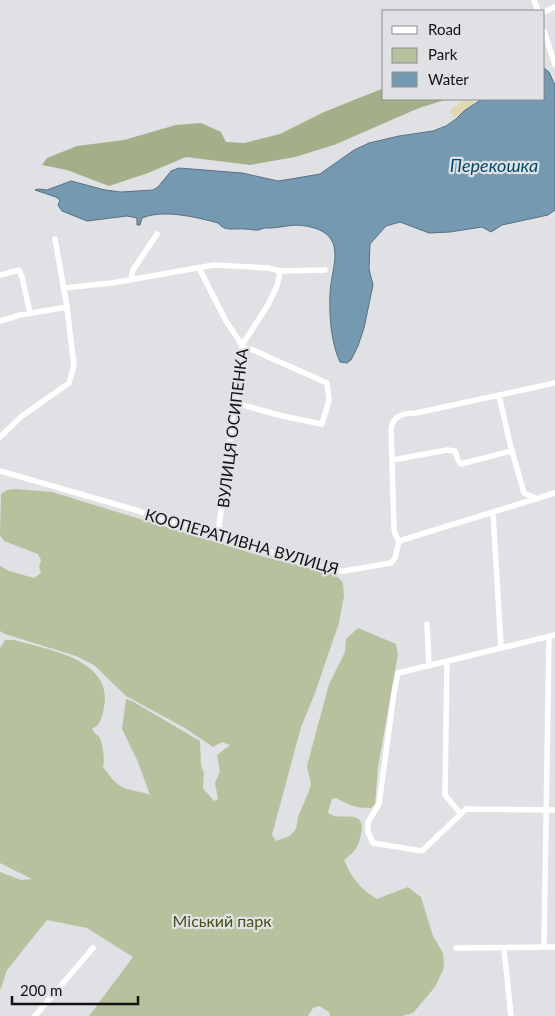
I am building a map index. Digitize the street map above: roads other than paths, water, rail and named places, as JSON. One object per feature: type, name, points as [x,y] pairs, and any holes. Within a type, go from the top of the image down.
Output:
[{"type":"street","points":[[545,34],[555,65]]},
{"type":"street","points":[[131,280],[133,270],[157,234]]},
{"type":"street","points":[[0,437],[22,416],[69,383],[74,366],[67,307],[55,239]]},
{"type":"street","points":[[64,288],[131,280],[214,265],[268,268],[280,271],[324,270]]},
{"type":"street","points":[[198,268],[226,321],[242,346],[327,382],[329,400],[322,424],[282,416],[236,403]]},
{"type":"street","points":[[0,275],[18,270],[22,277],[30,313]]},
{"type":"street","name":"ВУЛИЦЯ ОСИПЕНКА","points":[[218,536],[232,423],[243,359],[242,346],[268,305],[277,286],[280,271]]},
{"type":"street","points":[[0,321],[30,313],[67,307]]},
{"type":"street","points":[[555,383],[416,413],[401,414],[395,418],[391,428],[395,534],[400,541],[555,493]]},
{"type":"street","points":[[499,395],[511,451],[524,493],[535,498]]},
{"type":"street","points":[[393,460],[447,450],[455,451],[461,464],[511,451]]},
{"type":"street","name":"КООПЕРАТИВНА ВУЛИЦЯ","points":[[0,472],[328,570],[344,572],[391,563],[396,558],[400,541]]},
{"type":"street","points":[[493,513],[501,648]]},
{"type":"street","points":[[427,624],[429,666]]},
{"type":"street","points":[[544,947],[546,810],[552,636],[398,673],[379,804],[368,822],[368,832],[373,843],[422,851],[466,809],[546,810],[555,810]]},
{"type":"street","points":[[447,662],[445,795],[461,814]]},
{"type":"street","points":[[35,1016],[93,948]]},
{"type":"street","points":[[456,948],[555,948]]},
{"type":"street","points":[[504,949],[511,1016]]},
{"type":"water","name":"Перекошка","points":[[545,69],[549,72],[555,85],[555,210],[548,215],[502,225],[491,232],[482,227],[429,233],[400,222],[386,226],[370,244],[369,269],[373,285],[364,328],[358,346],[351,360],[347,363],[340,362],[334,346],[330,320],[331,283],[335,252],[328,236],[320,230],[296,225],[257,230],[230,229],[224,228],[218,223],[190,216],[169,214],[150,215],[142,218],[140,225],[137,225],[137,218],[127,216],[87,221],[62,211],[58,205],[60,200],[56,197],[35,190],[47,190],[71,181],[121,192],[153,190],[158,187],[171,171],[179,168],[242,173],[278,181],[320,174],[354,150],[369,143],[433,131],[446,126],[480,100],[545,100]]},
{"type":"park label","name":"Міський парк","points":[[222,920]]}]
